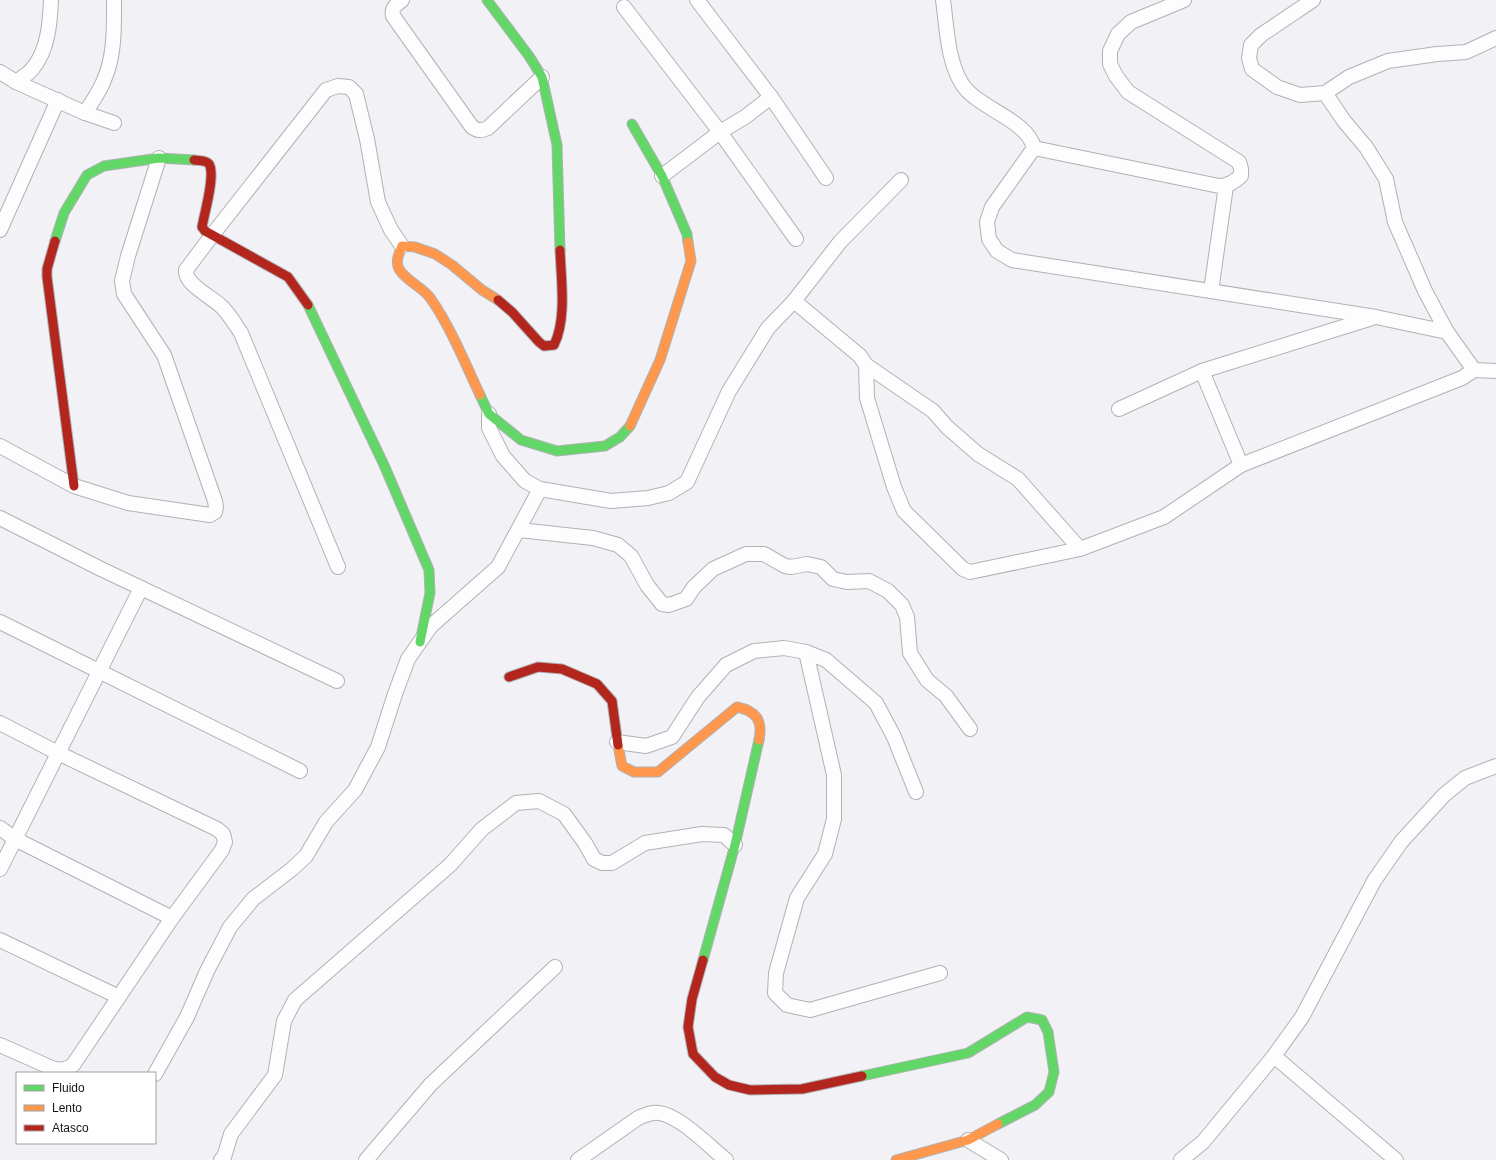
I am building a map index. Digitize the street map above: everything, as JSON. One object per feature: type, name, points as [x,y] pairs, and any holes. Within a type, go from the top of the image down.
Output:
[{"type":"street","points":[[16,82],[33,68],[44,48],[49,26],[50,0]]},
{"type":"street","points":[[85,112],[104,80],[111,57],[114,30],[114,0]]},
{"type":"street","points":[[402,0],[394,6],[392,12],[393,16],[472,127],[477,130],[482,131],[488,128],[542,77]]},
{"type":"street","points":[[402,246],[416,246],[450,261],[477,286],[512,311],[537,341],[544,346],[554,344],[558,336],[562,305],[557,145],[542,77],[529,56],[486,0]]},
{"type":"street","points":[[697,0],[771,97],[826,178]]},
{"type":"street","points":[[943,0],[952,64],[963,85],[979,100],[1025,132],[1032,140],[1034,148],[992,207],[988,222],[988,239],[997,251],[1012,260],[1376,317],[1447,332]]},
{"type":"street","points":[[1034,148],[1219,186],[1226,186],[1241,176],[1239,162],[1128,92],[1116,76],[1110,64],[1110,51],[1118,34],[1131,22],[1184,0]]},
{"type":"street","points":[[1313,0],[1261,35],[1251,45],[1248,58],[1252,69],[1277,87],[1300,95],[1325,93],[1349,77],[1388,61],[1437,54],[1466,52],[1496,38]]},
{"type":"street","points":[[624,7],[720,132],[796,239]]},
{"type":"street","points":[[0,72],[16,82],[114,123]]},
{"type":"street","points":[[338,567],[241,333],[222,307],[187,278],[186,274],[189,265],[326,90],[338,86],[349,87],[356,94],[367,139],[378,202],[391,230],[402,246]]},
{"type":"street","points":[[1325,93],[1366,147],[1386,179],[1395,222],[1425,291],[1447,332],[1474,370]]},
{"type":"street","points":[[662,176],[720,132],[771,97]]},
{"type":"street","points":[[0,230],[58,100]]},
{"type":"street","points":[[489,414],[521,440],[557,452],[604,446],[620,437],[632,424],[660,360],[691,261],[687,234],[662,176],[632,124]]},
{"type":"street","points":[[0,446],[74,486],[128,503],[210,515],[215,512],[216,507],[164,355],[124,294],[122,281],[128,256],[159,158]]},
{"type":"street","points":[[74,486],[47,277],[47,269],[64,213],[87,175],[104,166],[159,158],[204,161],[210,164],[211,183],[202,227],[205,231],[213,234],[288,277],[306,301],[384,465],[429,570],[430,593],[420,642]]},
{"type":"street","points":[[402,246],[397,260],[400,271],[430,297],[448,327],[489,414],[489,428],[503,456],[526,481],[540,489],[611,501],[648,498],[669,493],[687,482],[729,391],[768,328],[794,301],[840,242],[901,180]]},
{"type":"street","points":[[1211,291],[1226,186]]},
{"type":"street","points":[[794,301],[860,356],[866,365],[933,411],[947,427],[978,454],[1018,478],[1080,549]]},
{"type":"street","points":[[1118,409],[1202,371],[1376,317]]},
{"type":"street","points":[[866,365],[867,398],[894,486],[904,511],[963,568],[970,572],[1080,549],[1164,517],[1241,465],[1462,378],[1474,370],[1496,371]]},
{"type":"street","points":[[1202,371],[1241,465]]},
{"type":"street","points":[[156,1072],[187,1017],[207,971],[230,927],[253,899],[292,869],[306,856],[326,822],[355,790],[378,747],[408,659],[431,626],[498,567],[540,489]]},
{"type":"street","points":[[0,518],[101,569],[337,681]]},
{"type":"street","points":[[519,530],[593,538],[618,545],[631,556],[647,585],[662,604],[669,605],[686,599],[694,587],[713,569],[746,554],[764,554],[785,566],[791,567],[807,564],[821,568],[833,579],[847,582],[869,581],[888,592],[902,605],[907,617],[910,652],[927,680],[946,696],[970,729]]},
{"type":"street","points":[[0,869],[141,588]]},
{"type":"street","points":[[0,622],[300,771]]},
{"type":"street","points":[[617,742],[646,746],[672,737],[698,697],[726,666],[754,651],[784,648],[806,652],[826,660],[876,703],[894,737],[916,792]]},
{"type":"street","points":[[806,652],[834,775],[834,819],[825,854],[797,898],[776,973],[775,993],[787,1005],[810,1010],[940,973]]},
{"type":"street","points":[[510,677],[538,667],[562,668],[597,684],[612,701],[617,742],[622,766],[634,772],[658,772],[737,707],[748,709],[758,717],[761,729],[735,845],[692,999],[688,1027],[693,1054],[715,1077],[729,1085],[750,1090],[802,1089],[968,1053],[1027,1017],[1042,1020],[1048,1032],[1054,1072],[1049,1092],[1035,1105],[968,1140],[896,1160]]},
{"type":"street","points":[[0,723],[217,829],[223,834],[225,842],[222,850],[172,918],[73,1065],[67,1069],[54,1069],[0,1045]]},
{"type":"street","points":[[1181,1160],[1203,1142],[1274,1056],[1302,1016],[1374,882],[1401,842],[1444,795],[1465,778],[1496,766]]},
{"type":"street","points":[[222,1160],[231,1134],[275,1074],[284,1021],[295,1000],[450,865],[482,829],[516,803],[539,800],[564,814],[585,843],[594,859],[602,863],[612,863],[645,842],[702,834],[724,835],[735,845]]},
{"type":"street","points":[[0,828],[15,839],[172,918]]},
{"type":"street","points":[[0,940],[119,997]]},
{"type":"street","points":[[366,1160],[432,1084],[555,967]]},
{"type":"street","points":[[1274,1056],[1396,1160]]},
{"type":"street","points":[[578,1160],[638,1118],[649,1114],[660,1113],[670,1116],[682,1124],[726,1160]]},
{"type":"street","points":[[968,1140],[1002,1160]]},
{"type":"traffic: fast","points":[[487,0],[529,56],[542,77],[557,145],[560,250]]},
{"type":"traffic: fast","points":[[632,124],[662,176],[687,234],[688,242]]},
{"type":"traffic: fast","points":[[55,241],[64,213],[87,175],[104,166],[159,158],[194,160]]},
{"type":"traffic: fast","points":[[308,305],[384,465],[429,570],[430,593],[420,642]]},
{"type":"traffic: fast","points":[[480,395],[489,414],[521,440],[557,451],[605,446],[620,437],[630,426]]},
{"type":"traffic: fast","points":[[703,960],[735,845],[759,740]]},
{"type":"traffic: fast","points":[[862,1076],[968,1053],[1027,1017],[1042,1020],[1048,1032],[1054,1072],[1049,1092],[1035,1105],[998,1124]]},
{"type":"traffic: slow","points":[[630,426],[660,360],[691,261],[688,242]]},
{"type":"traffic: slow","points":[[480,395],[445,322],[431,299],[399,269],[397,260],[402,246],[415,247],[435,254],[452,265],[482,290],[498,300]]},
{"type":"traffic: slow","points":[[618,745],[622,766],[634,772],[658,772],[737,707],[749,711],[757,718],[760,727],[759,740]]},
{"type":"traffic: slow","points":[[896,1160],[968,1140],[998,1124]]},
{"type":"traffic: jam","points":[[194,160],[206,162],[209,164],[211,169],[209,195],[202,227],[205,231],[288,277],[308,305]]},
{"type":"traffic: jam","points":[[55,241],[47,269],[47,277],[74,486]]},
{"type":"traffic: jam","points":[[498,300],[512,312],[539,342],[544,346],[554,345],[561,323],[562,311],[560,250]]},
{"type":"traffic: jam","points":[[509,677],[538,667],[562,669],[597,684],[612,701],[618,745]]},
{"type":"traffic: jam","points":[[703,960],[692,999],[688,1027],[693,1054],[715,1077],[729,1085],[750,1090],[802,1089],[862,1076]]}]
